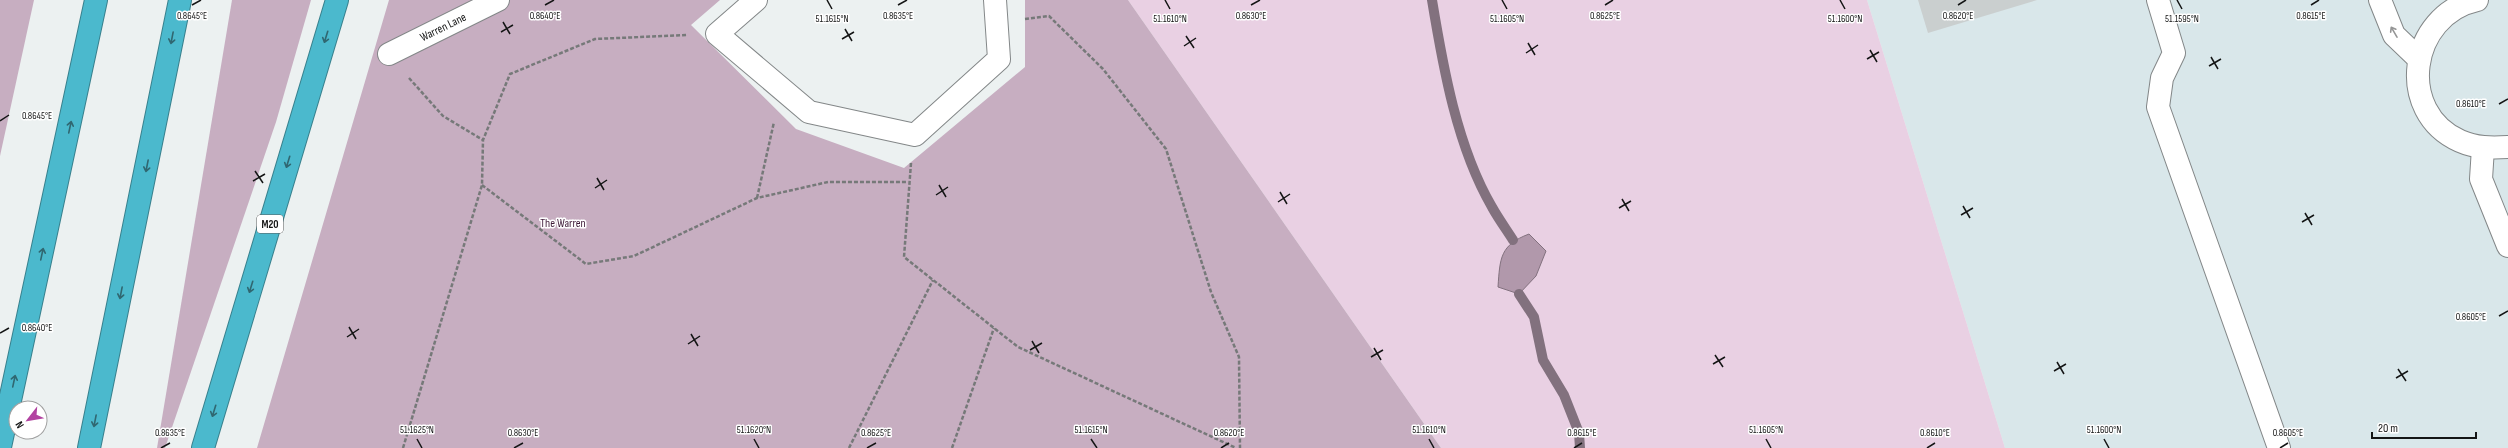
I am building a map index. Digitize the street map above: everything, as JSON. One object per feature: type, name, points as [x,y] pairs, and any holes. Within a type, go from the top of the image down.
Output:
[{"type":"highway","points":[[0,447],[96,0]]},
{"type":"highway","points":[[90,448],[180,0]]},
{"type":"highway","name":"M20","points":[[203,448],[337,0]]},
{"type":"street","name":"Warren Lane","points":[[389,54],[498,0]]},
{"type":"street","points":[[756,0],[717,34],[809,112],[915,135],[999,59],[995,0]]},
{"type":"street","points":[[2158,0],[2174,53],[2162,78],[2158,107],[2280,448]]},
{"type":"street","points":[[2380,0],[2394,35],[2418,58]]},
{"type":"street","points":[[2469,1],[2443,15],[2431,30],[2418,58],[2417,82],[2424,106],[2439,126],[2459,141],[2483,148],[2508,147]]},
{"type":"street","points":[[2483,148],[2481,179],[2508,246]]},
{"type":"path","points":[[997,22],[1049,16],[1103,69],[1166,149],[1212,292],[1239,357],[1240,448]]},
{"type":"path","points":[[403,448],[482,185],[482,140],[510,74],[595,39],[717,34]]},
{"type":"path","points":[[389,54],[443,116],[482,140]]},
{"type":"path","points":[[757,198],[781,88]]},
{"type":"path","points":[[915,135],[908,182],[904,257],[1018,347],[1236,448]]},
{"type":"path","points":[[482,185],[586,264],[634,256],[757,198],[828,182],[908,182]]},
{"type":"path","points":[[849,448],[933,280]]},
{"type":"path","points":[[952,448],[994,328]]},
{"type":"shaded area","points":[[1128,0],[1867,0],[2005,448],[1441,448]]},
{"type":"shaded area","points":[[1867,0],[2508,0],[2508,448],[2005,448]]},
{"type":"shaded area","points":[[1529,234],[1546,251],[1536,276],[1519,294],[1498,287],[1503,254],[1512,243]]},
{"type":"green space","points":[[0,0],[34,0],[0,156]]},
{"type":"green space","points":[[232,0],[311,0],[276,122],[165,448],[157,448]]},
{"type":"green space","name":"The Warren","points":[[389,0],[720,0],[691,25],[796,129],[904,168],[1025,67],[1025,0],[1128,0],[1441,448],[257,448]]},
{"type":"building","points":[[1918,0],[2037,0],[1928,33]]},
{"type":"waterway","points":[[1432,0],[1441,52],[1453,106],[1469,159],[1494,211],[1513,240]]},
{"type":"waterway","points":[[1519,294],[1534,317],[1543,360],[1564,395],[1579,433],[1580,448]]}]
